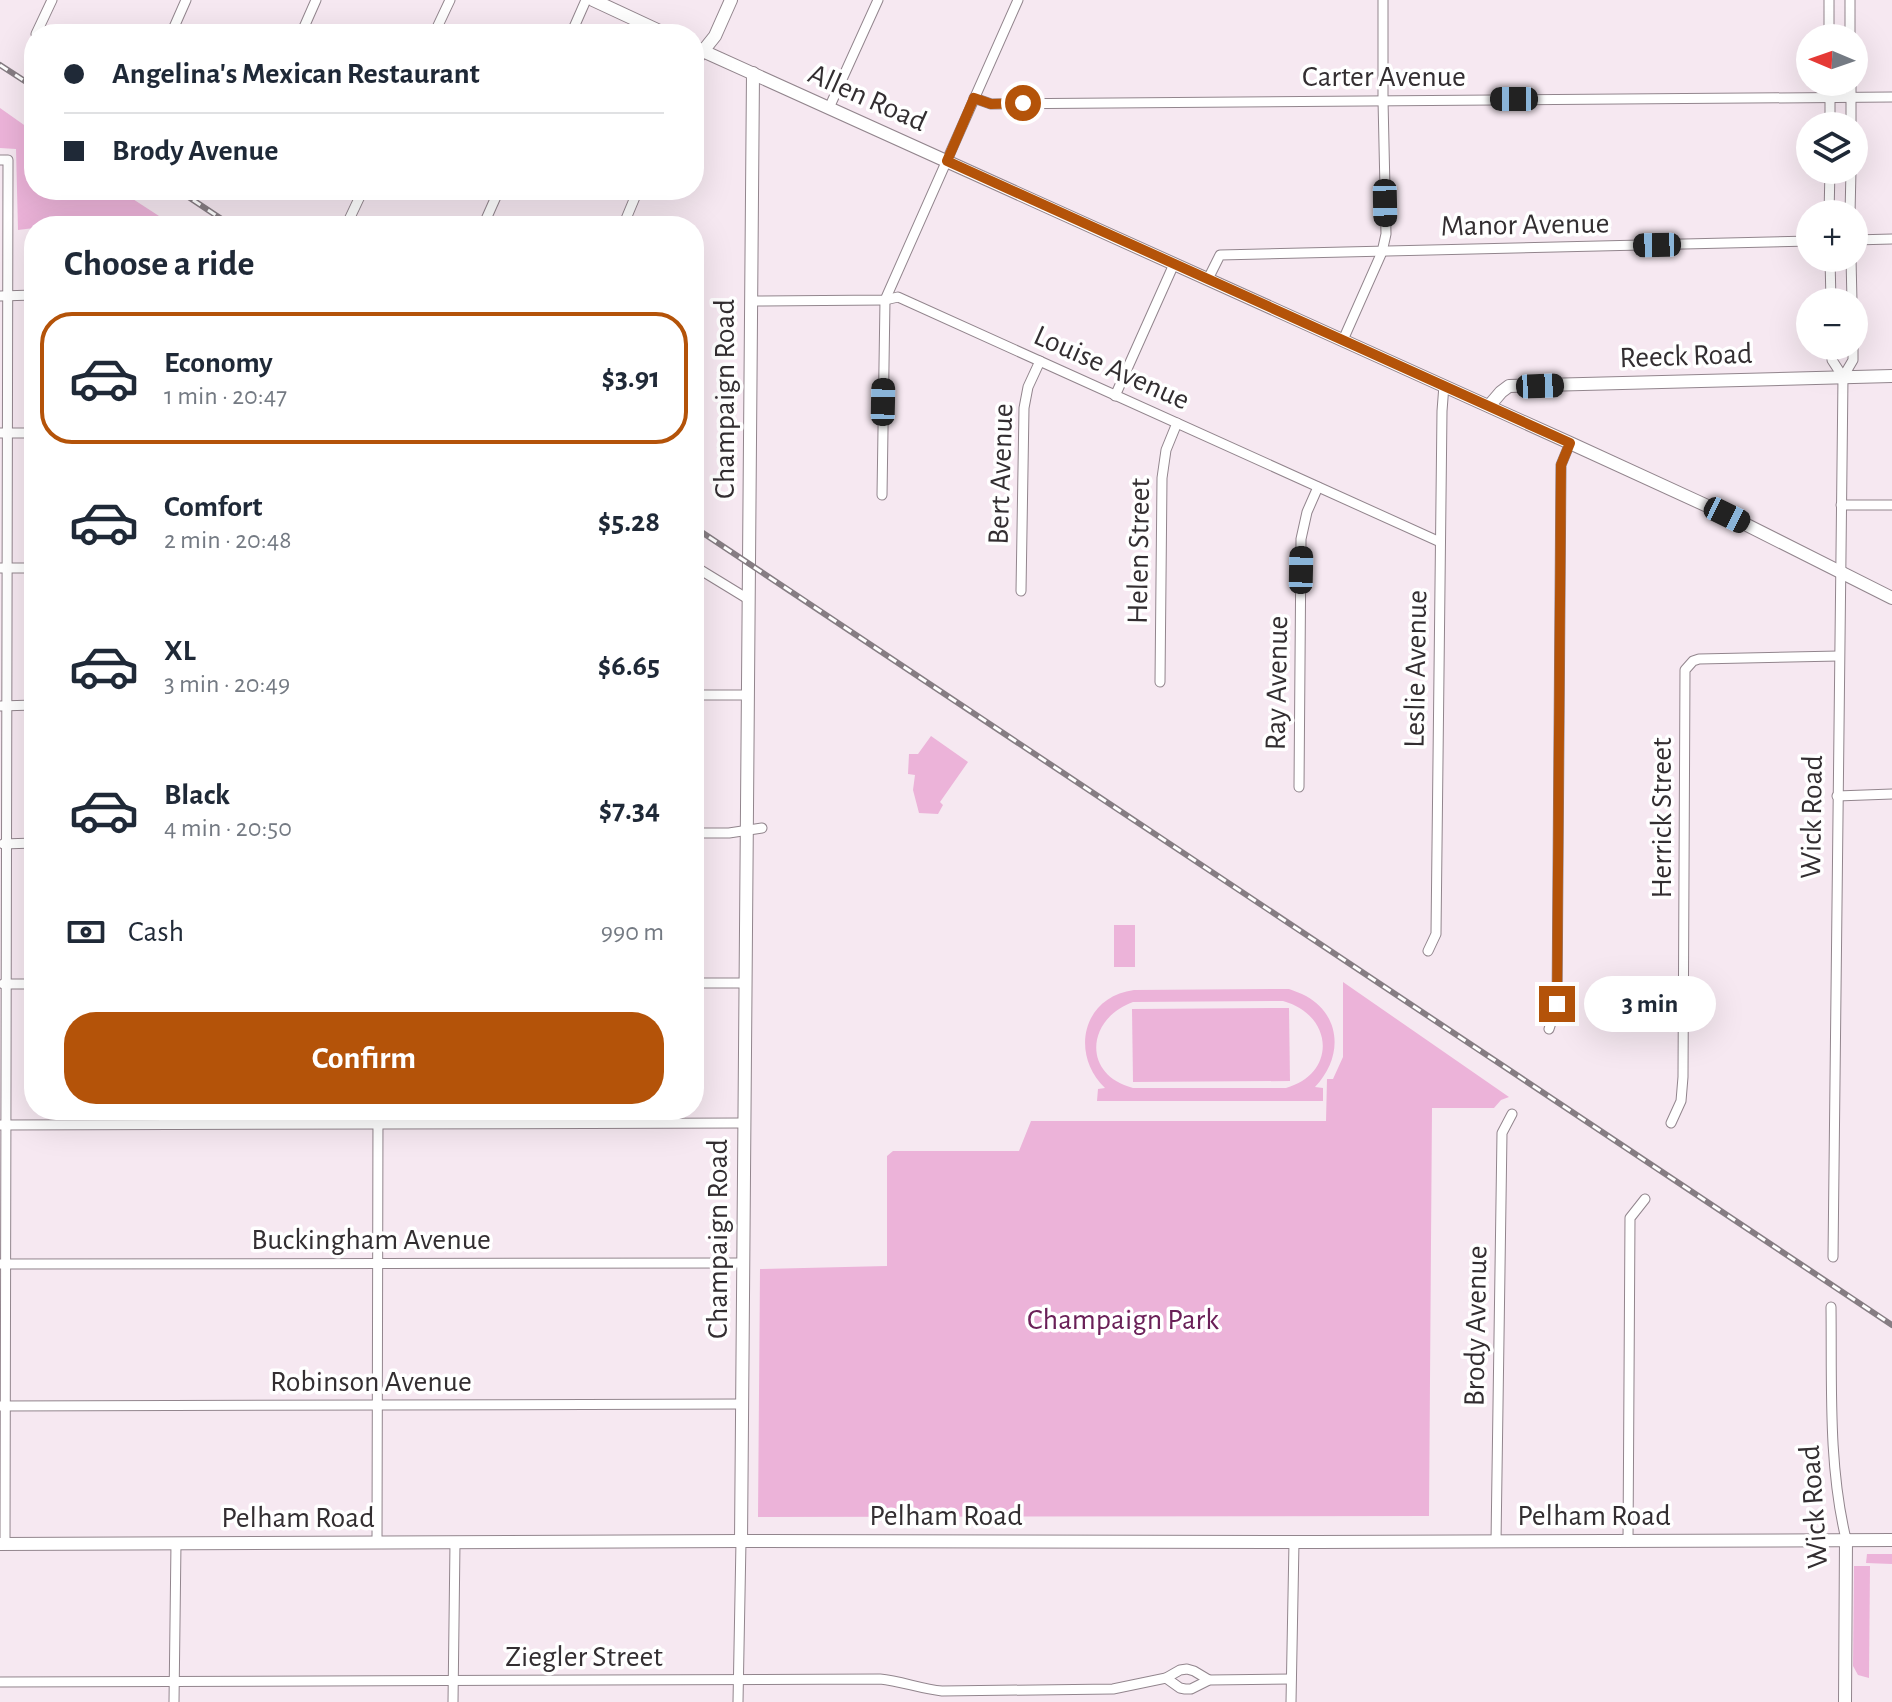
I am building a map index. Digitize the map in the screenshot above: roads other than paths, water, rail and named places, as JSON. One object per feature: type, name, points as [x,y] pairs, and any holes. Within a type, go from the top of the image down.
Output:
[{"type":"main road","points":[[593,0],[645,24]]},
{"type":"main road","points":[[704,44],[715,36],[731,0]]},
{"type":"main road","name":"Allen Road","points":[[704,52],[1727,515],[1892,598]]},
{"type":"main road","name":"Champaign Road","points":[[741,1541],[753,73]]},
{"type":"main road","name":"Reeck Road","points":[[1489,406],[1509,386],[1892,376]]},
{"type":"main road","name":"Wick Road","points":[[1845,1702],[1846,1539]]},
{"type":"main road","name":"Pelham Road","points":[[3,1544],[1892,1540]]},
{"type":"street","points":[[41,24],[52,0]]},
{"type":"street","points":[[175,24],[186,0]]},
{"type":"street","points":[[305,24],[316,0]]},
{"type":"street","points":[[439,24],[450,0]]},
{"type":"street","points":[[575,24],[586,0]]},
{"type":"street","points":[[829,108],[878,0]]},
{"type":"street","points":[[882,495],[885,300],[1018,0]]},
{"type":"street","points":[[1343,340],[1382,252],[1386,234],[1383,0]]},
{"type":"street","points":[[1829,0],[1829,24]]},
{"type":"street","points":[[1850,0],[1850,24]]},
{"type":"street","points":[[1830,97],[1830,112]]},
{"type":"street","points":[[1851,97],[1851,112]]},
{"type":"street","name":"Carter Avenue","points":[[974,98],[991,104],[1892,97]]},
{"type":"street","points":[[3,1544],[4,160]]},
{"type":"street","points":[[1868,240],[1892,239]]},
{"type":"street","name":"Manor Avenue","points":[[1208,279],[1220,255],[1796,241]]},
{"type":"street","points":[[1115,396],[1174,264]]},
{"type":"street","points":[[4,296],[24,295]]},
{"type":"street","name":"Louise Avenue","points":[[751,301],[885,300],[898,297],[1440,542]]},
{"type":"street","name":"Wick Road","points":[[1832,360],[1843,377]]},
{"type":"street","name":"Wick Road","points":[[1833,1257],[1843,377],[1853,360]]},
{"type":"street","name":"Bert Avenue","points":[[1021,591],[1024,408],[1028,387],[1040,361]]},
{"type":"street","name":"Leslie Avenue","points":[[1428,951],[1436,934],[1444,385]]},
{"type":"street","name":"Helen Street","points":[[1160,682],[1162,478],[1166,450],[1177,423]]},
{"type":"street","points":[[1549,1029],[1557,1004],[1561,465],[1570,443]]},
{"type":"street","name":"Ray Avenue","points":[[1299,787],[1301,539],[1307,512],[1318,487]]},
{"type":"street","points":[[1841,505],[1892,505]]},
{"type":"street","points":[[3,568],[24,568]]},
{"type":"street","points":[[704,572],[748,599]]},
{"type":"street","name":"Herrick Street","points":[[1671,1123],[1681,1101],[1683,1077],[1685,670],[1699,659],[1839,656]]},
{"type":"street","points":[[704,695],[747,695]]},
{"type":"street","points":[[3,706],[24,705]]},
{"type":"street","points":[[1837,796],[1892,794]]},
{"type":"street","points":[[704,833],[762,828]]},
{"type":"street","points":[[3,844],[24,843]]},
{"type":"street","points":[[704,983],[745,983]]},
{"type":"street","points":[[3,984],[24,984]]},
{"type":"street","name":"Brody Avenue","points":[[1496,1542],[1502,1133],[1512,1114]]},
{"type":"street","points":[[377,1543],[378,1120]]},
{"type":"street","points":[[3,1125],[744,1123]]},
{"type":"street","points":[[1628,1542],[1630,1218],[1645,1199]]},
{"type":"street","name":"Buckingham Avenue","points":[[3,1264],[743,1263]]},
{"type":"street","name":"Wick Road","points":[[1831,1307],[1835,1470],[1846,1539]]},
{"type":"street","name":"Robinson Avenue","points":[[2,1406],[742,1404]]},
{"type":"street","points":[[738,1702],[741,1541]]},
{"type":"street","points":[[1291,1702],[1294,1542]]},
{"type":"street","points":[[174,1702],[176,1543]]},
{"type":"street","points":[[453,1702],[455,1543]]},
{"type":"street","name":"Ziegler Street","points":[[0,1682],[880,1679],[942,1691],[1113,1689],[1166,1678],[1187,1669],[1209,1680]]},
{"type":"street","name":"Ziegler Street","points":[[1166,1678],[1185,1689],[1209,1680],[1291,1679]]},
{"type":"railway","points":[[0,65],[24,81]]},
{"type":"railway","points":[[193,200],[217,216]]},
{"type":"railway","points":[[704,534],[1892,1325]]},
{"type":"park label","name":"Champaign Park","points":[[1123,1319]]}]
